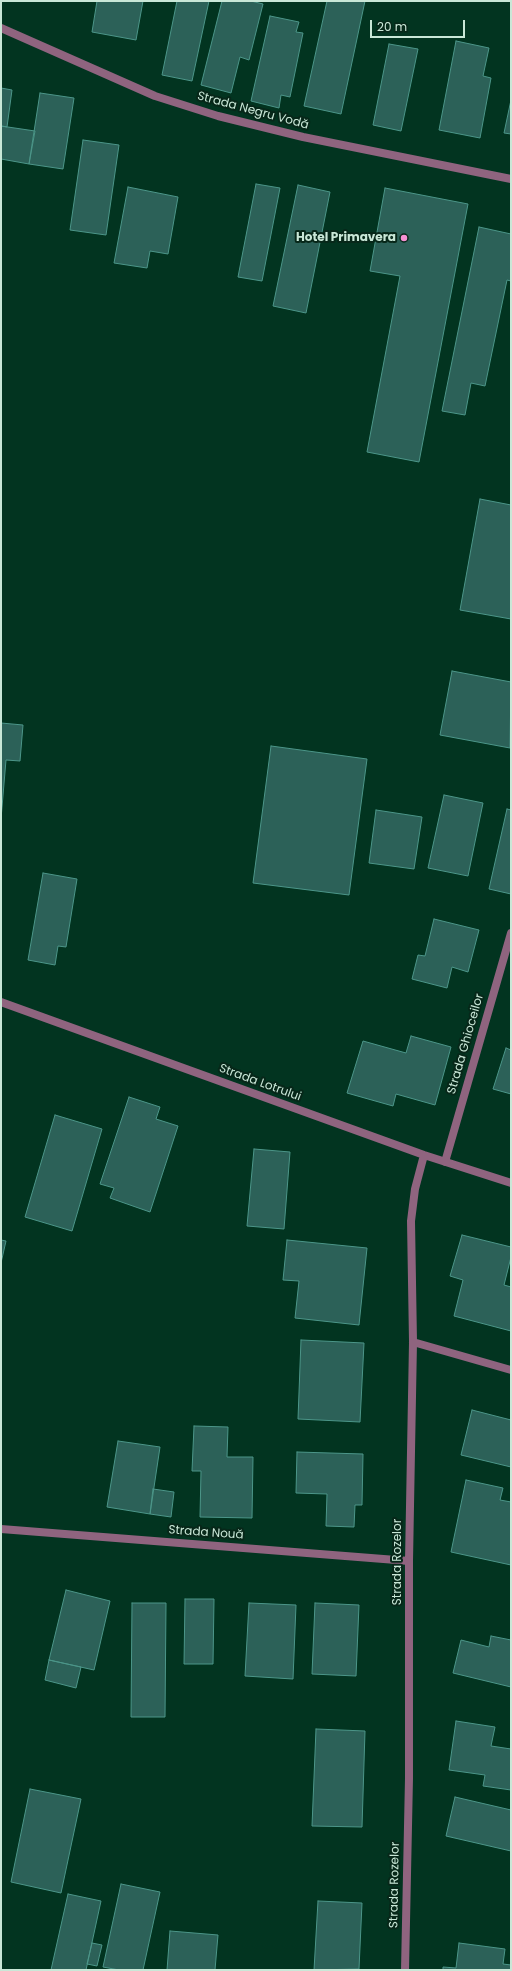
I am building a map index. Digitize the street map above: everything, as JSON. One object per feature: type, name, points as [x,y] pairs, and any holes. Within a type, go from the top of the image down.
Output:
[{"type":"street","name":"Strada Negru Vodă","points":[[1,28],[155,96],[218,116],[303,137],[511,179]]},
{"type":"street","name":"Strada Ghioceilor","points":[[445,1162],[511,933]]},
{"type":"street","name":"Strada Lotrului","points":[[1,1002],[424,1155],[511,1182]]},
{"type":"street","name":"Strada Rozelor","points":[[405,1970],[409,1778],[409,1561],[413,1342],[411,1221],[415,1189],[424,1155]]},
{"type":"street","points":[[413,1342],[511,1370]]},
{"type":"street","name":"Strada Nouă","points":[[1,1529],[409,1561]]},
{"type":"building","points":[[97,1],[143,1],[136,40],[92,32]]},
{"type":"building","points":[[177,1],[209,1],[192,81],[162,75]]},
{"type":"building","points":[[222,1],[251,1],[263,4],[249,60],[240,57],[231,93],[201,85]]},
{"type":"building","points":[[327,1],[365,1],[341,114],[304,106]]},
{"type":"building","points":[[270,16],[299,22],[296,32],[303,33],[290,97],[281,95],[279,108],[251,101]]},
{"type":"building","points":[[456,41],[489,48],[483,76],[491,78],[480,138],[439,130]]},
{"type":"building","points":[[389,44],[418,49],[401,131],[373,125]]},
{"type":"building","points":[[1,88],[12,90],[7,127],[1,126]]},
{"type":"building","points":[[40,93],[74,98],[63,169],[29,164]]},
{"type":"building","points":[[511,100],[511,134],[504,133]]},
{"type":"building","points":[[1,126],[35,131],[29,164],[1,159]]},
{"type":"building","points":[[83,140],[119,145],[106,235],[70,230]]},
{"type":"building","points":[[256,184],[280,188],[262,281],[238,277]]},
{"type":"building","points":[[298,185],[330,192],[306,313],[273,306]]},
{"type":"building","points":[[128,187],[178,197],[168,254],[150,251],[147,268],[114,263]]},
{"type":"building","points":[[385,188],[468,204],[419,462],[367,452],[400,276],[370,271]]},
{"type":"building","points":[[479,227],[511,234],[511,281],[507,280],[485,386],[471,383],[465,415],[442,411]]},
{"type":"building","points":[[480,499],[511,505],[511,619],[460,610]]},
{"type":"building","points":[[452,671],[511,682],[510,748],[440,735]]},
{"type":"building","points":[[1,723],[23,725],[20,761],[6,760],[1,819]]},
{"type":"building","points":[[271,746],[367,759],[349,895],[253,883]]},
{"type":"building","points":[[444,795],[483,803],[468,876],[428,868]]},
{"type":"building","points":[[507,809],[511,810],[511,894],[489,889]]},
{"type":"building","points":[[376,810],[422,817],[414,869],[369,863]]},
{"type":"building","points":[[43,873],[77,879],[66,947],[58,946],[55,965],[28,960]]},
{"type":"building","points":[[434,919],[479,930],[468,972],[452,967],[447,988],[412,979],[418,955],[425,956]]},
{"type":"building","points":[[411,1036],[451,1047],[435,1105],[396,1094],[393,1106],[347,1093],[363,1041],[406,1053]]},
{"type":"building","points":[[506,1048],[511,1050],[511,1094],[493,1089]]},
{"type":"building","points":[[129,1097],[160,1107],[156,1119],[178,1126],[150,1212],[110,1198],[114,1188],[100,1184]]},
{"type":"building","points":[[55,1115],[102,1129],[72,1231],[25,1217]]},
{"type":"building","points":[[254,1149],[290,1152],[284,1229],[247,1226]]},
{"type":"building","points":[[462,1235],[511,1247],[511,1257],[504,1285],[511,1287],[511,1331],[454,1316],[463,1280],[450,1276]]},
{"type":"building","points":[[1,1240],[6,1241],[1,1263]]},
{"type":"building","points":[[287,1240],[367,1248],[359,1325],[295,1318],[299,1281],[283,1280]]},
{"type":"building","points":[[301,1340],[364,1343],[360,1422],[298,1419]]},
{"type":"building","points":[[472,1410],[511,1420],[511,1467],[461,1455]]},
{"type":"building","points":[[194,1426],[228,1427],[227,1457],[253,1457],[252,1518],[200,1517],[201,1471],[192,1471]]},
{"type":"building","points":[[118,1441],[160,1447],[150,1514],[107,1507]]},
{"type":"building","points":[[297,1452],[363,1454],[362,1505],[355,1505],[354,1527],[326,1526],[327,1494],[296,1493]]},
{"type":"building","points":[[466,1480],[503,1488],[500,1500],[511,1502],[511,1565],[451,1552]]},
{"type":"building","points":[[153,1489],[174,1492],[171,1517],[150,1514]]},
{"type":"building","points":[[66,1590],[110,1601],[94,1670],[49,1660]]},
{"type":"building","points":[[185,1599],[214,1599],[213,1664],[184,1664]]},
{"type":"building","points":[[132,1603],[166,1603],[165,1717],[131,1717]]},
{"type":"building","points":[[249,1603],[296,1605],[293,1679],[245,1676]]},
{"type":"building","points":[[315,1603],[359,1605],[356,1676],[312,1674]]},
{"type":"building","points":[[491,1636],[511,1640],[511,1687],[453,1673],[461,1640],[489,1647]]},
{"type":"building","points":[[49,1660],[81,1667],[76,1688],[45,1680]]},
{"type":"building","points":[[456,1721],[495,1727],[491,1746],[511,1749],[511,1790],[483,1786],[485,1775],[449,1770]]},
{"type":"building","points":[[316,1729],[365,1731],[362,1827],[312,1826]]},
{"type":"building","points":[[30,1789],[81,1799],[61,1893],[11,1882]]},
{"type":"building","points":[[455,1797],[511,1810],[511,1851],[446,1836]]},
{"type":"building","points":[[121,1884],[160,1892],[143,1970],[119,1970],[103,1967]]},
{"type":"building","points":[[68,1894],[101,1901],[86,1970],[51,1970]]},
{"type":"building","points":[[318,1901],[362,1903],[359,1969],[314,1970]]},
{"type":"building","points":[[170,1931],[218,1935],[215,1970],[167,1970]]},
{"type":"building","points":[[92,1943],[102,1945],[97,1966],[87,1964]]},
{"type":"building","points":[[459,1943],[505,1949],[503,1964],[511,1965],[511,1970],[443,1970],[443,1967],[456,1968]]},
{"type":"place","name":"Hotel Primavera","points":[[404,238]]}]
